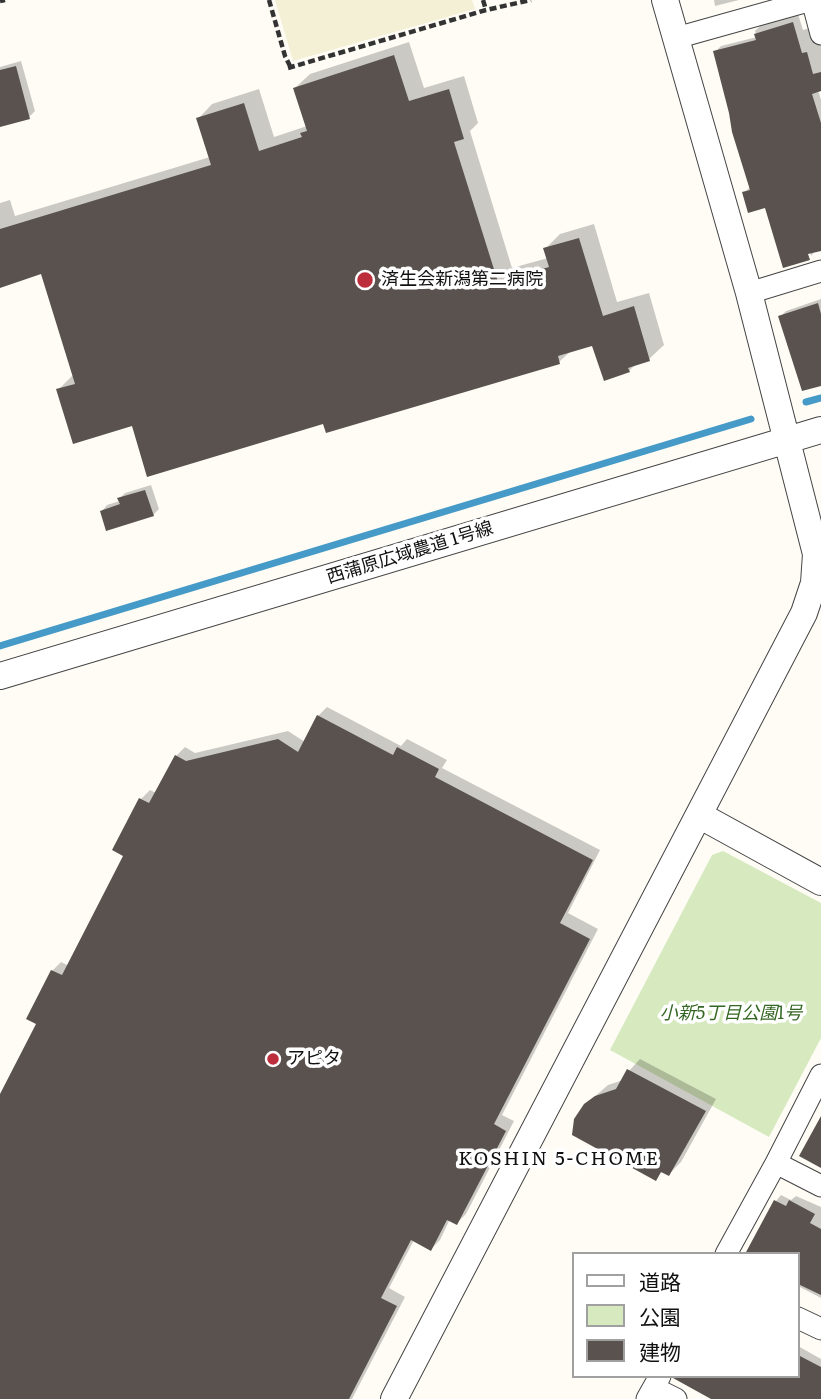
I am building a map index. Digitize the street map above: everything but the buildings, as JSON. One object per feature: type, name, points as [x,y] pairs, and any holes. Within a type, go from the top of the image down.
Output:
[{"type":"street","points":[[394,1399],[804,613],[814,583],[816,554],[749,293],[664,0]]},
{"type":"street","points":[[676,38],[812,0],[821,34]]},
{"type":"street","points":[[749,293],[821,271]]},
{"type":"street","name":"西蒲原広域農道 1号線","points":[[0,676],[821,430]]},
{"type":"street","points":[[699,814],[821,882]]},
{"type":"street","points":[[727,1252],[821,1075]]},
{"type":"street","points":[[776,1163],[821,1186]]},
{"type":"street","points":[[800,1319],[821,1329]]},
{"type":"street","points":[[654,1388],[676,1399]]},
{"type":"path","points":[[269,0],[289,68],[486,10],[531,0]]},
{"type":"path","points":[[483,0],[486,10]]},
{"type":"shaded area","points":[[275,0],[472,0],[475,9],[293,61]]},
{"type":"green space","name":"小新5丁目公園1号","points":[[723,851],[821,903],[821,1038],[769,1137],[610,1050],[712,855]]},
{"type":"waterway","points":[[806,402],[821,398]]},
{"type":"waterway","points":[[0,646],[751,419]]},
{"type":"place","name":"済生会新潟第二病院","points":[[365,280]]},
{"type":"place","name":"アピタ","points":[[273,1059]]},
{"type":"district","name":"KOSHIN 5-CHOME","points":[[559,1159]]}]
